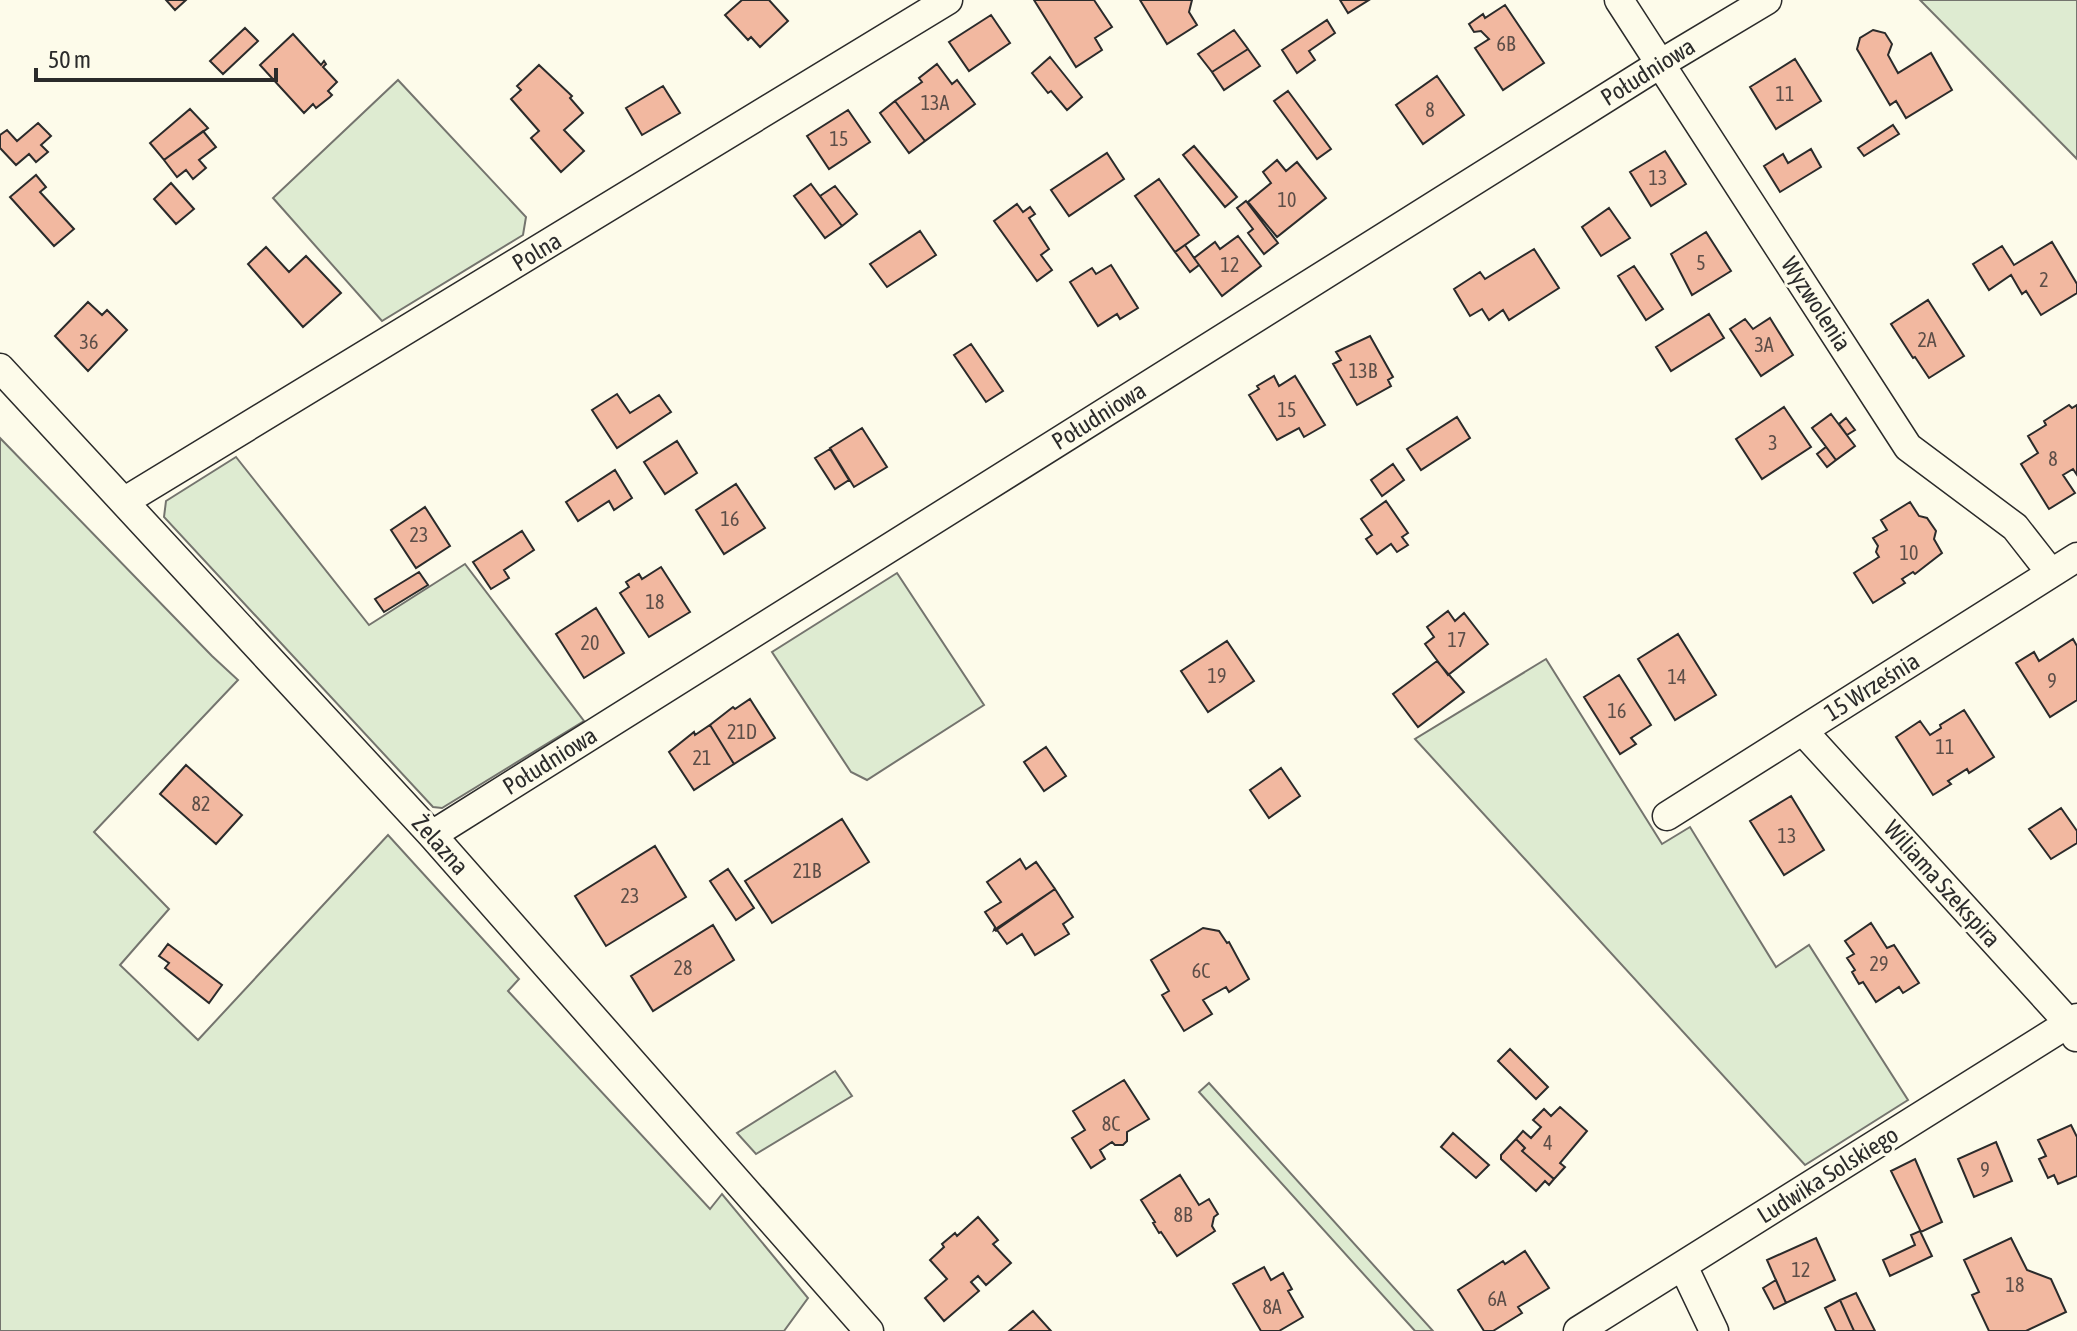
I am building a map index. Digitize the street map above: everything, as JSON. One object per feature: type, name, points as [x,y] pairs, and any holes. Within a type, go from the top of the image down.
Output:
[{"type":"street","name":"Polna","points":[[125,501],[948,0]]},
{"type":"street","name":"Wyzwolenia","points":[[1619,0],[1908,447],[2015,527],[2051,573]]},
{"type":"street","name":"Południowa","points":[[432,835],[1660,64],[1767,0]]},
{"type":"street","name":"Żelazna","points":[[0,368],[432,835],[869,1331]]},
{"type":"street","name":"15 Września","points":[[1667,816],[2077,557]]},
{"type":"street","name":"Wiliama Szekspira","points":[[1803,731],[2074,1027]]},
{"type":"street","name":"Ludwika Solskiego","points":[[1578,1331],[2074,1027]]},
{"type":"street","points":[[1683,1266],[1714,1331]]},
{"type":"green space","points":[[1920,0],[2077,0],[2077,159]]},
{"type":"green space","points":[[398,80],[526,217],[523,235],[382,321],[273,198]]},
{"type":"green space","points":[[0,438],[238,680],[94,832],[169,909],[120,965],[198,1040],[388,835],[519,979],[508,991],[710,1209],[722,1194],[808,1298],[784,1331],[0,1331]]},
{"type":"green space","points":[[236,457],[369,625],[465,564],[584,721],[442,808],[433,807],[164,517],[166,501]]},
{"type":"green space","points":[[897,573],[984,705],[867,780],[851,772],[772,652]]},
{"type":"green space","points":[[1546,659],[1662,844],[1690,827],[1776,967],[1809,945],[1908,1100],[1805,1165],[1415,739]]},
{"type":"green space","points":[[835,1071],[852,1096],[756,1154],[737,1133]]},
{"type":"green space","points":[[1209,1083],[1433,1331],[1415,1331],[1199,1092]]},
{"type":"building","points":[[166,0],[186,0],[175,10]]},
{"type":"building","points":[[742,0],[769,0],[788,21],[760,47],[751,37],[748,40],[725,15]]},
{"type":"building","points":[[1034,0],[1094,0],[1112,27],[1095,38],[1102,50],[1076,67]]},
{"type":"building","points":[[1140,0],[1192,0],[1189,12],[1197,25],[1167,44]]},
{"type":"building","points":[[1340,0],[1369,0],[1348,13]]},
{"type":"building","points":[[1505,5],[1544,63],[1503,90],[1475,48],[1489,39],[1481,31],[1474,32],[1469,24]]},
{"type":"building","points":[[991,15],[1010,43],[969,71],[949,42]]},
{"type":"building","points":[[1327,20],[1335,33],[1309,51],[1315,60],[1297,73],[1282,50]]},
{"type":"building","points":[[245,28],[258,41],[223,74],[210,61]]},
{"type":"building","points":[[1234,30],[1248,49],[1212,72],[1198,54]]},
{"type":"building","points":[[1873,30],[1885,33],[1892,44],[1888,55],[1898,73],[1931,53],[1952,90],[1906,118],[1896,101],[1890,105],[1857,49],[1860,38]]},
{"type":"building","points":[[293,34],[321,65],[324,61],[326,64],[323,67],[337,82],[328,91],[332,95],[330,97],[316,108],[313,104],[304,113],[260,65]]},
{"type":"building","points":[[1248,49],[1260,66],[1224,90],[1212,72]]},
{"type":"building","points":[[1050,57],[1082,97],[1067,110],[1032,73]]},
{"type":"building","points":[[1795,59],[1821,101],[1776,129],[1750,87]]},
{"type":"building","points":[[937,64],[952,84],[957,80],[975,104],[925,141],[895,101],[922,82],[919,78]]},
{"type":"building","points":[[539,65],[572,96],[570,98],[583,113],[564,130],[584,151],[561,172],[531,138],[539,131],[511,99],[521,90],[517,86]]},
{"type":"building","points":[[1437,76],[1464,115],[1423,144],[1396,105]]},
{"type":"building","points":[[663,86],[680,113],[642,135],[626,108]]},
{"type":"building","points":[[1288,91],[1331,149],[1317,159],[1274,101]]},
{"type":"building","points":[[895,101],[925,141],[909,153],[880,113]]},
{"type":"building","points":[[190,109],[208,128],[164,160],[150,143]]},
{"type":"building","points":[[848,110],[870,142],[829,169],[807,136]]},
{"type":"building","points":[[38,123],[51,136],[41,145],[48,152],[36,162],[29,154],[16,165],[0,148],[0,135],[7,130],[17,141]]},
{"type":"building","points":[[1893,125],[1899,134],[1864,156],[1858,148]]},
{"type":"building","points":[[203,131],[216,147],[199,160],[206,168],[193,179],[186,170],[177,177],[164,160]]},
{"type":"building","points":[[1194,146],[1237,197],[1225,207],[1183,155]]},
{"type":"building","points":[[1811,149],[1821,167],[1780,192],[1764,166],[1783,154],[1788,163]]},
{"type":"building","points":[[1665,151],[1686,184],[1651,206],[1630,172]]},
{"type":"building","points":[[1107,153],[1124,179],[1069,216],[1051,190]]},
{"type":"building","points":[[1277,160],[1286,171],[1297,162],[1326,198],[1277,237],[1248,202],[1271,183],[1263,172]]},
{"type":"building","points":[[36,175],[46,187],[40,192],[74,229],[54,246],[10,197]]},
{"type":"building","points":[[1159,179],[1199,235],[1175,252],[1135,196]]},
{"type":"building","points":[[171,183],[194,209],[176,224],[154,199]]},
{"type":"building","points":[[811,184],[842,226],[825,238],[794,196]]},
{"type":"building","points":[[835,186],[857,214],[842,226],[820,196]]},
{"type":"building","points":[[1246,201],[1278,243],[1264,254],[1248,233],[1253,229],[1237,208]]},
{"type":"building","points":[[1017,204],[1023,212],[1030,207],[1035,214],[1029,218],[1049,249],[1041,255],[1052,270],[1037,281],[994,221]]},
{"type":"building","points":[[1609,208],[1630,238],[1601,256],[1582,227]]},
{"type":"building","points":[[920,231],[936,255],[887,287],[870,264]]},
{"type":"building","points":[[1706,232],[1731,271],[1692,295],[1671,254]]},
{"type":"building","points":[[1238,236],[1261,266],[1222,296],[1194,258],[1215,242],[1220,249]]},
{"type":"building","points":[[2052,242],[2077,284],[2077,293],[2041,315],[2026,291],[2022,294],[2011,275],[1989,290],[1973,264],[2002,246],[2014,265]]},
{"type":"building","points":[[1185,245],[1199,265],[1190,272],[1175,252]]},
{"type":"building","points":[[266,247],[289,272],[306,256],[341,293],[303,327],[248,264]]},
{"type":"building","points":[[1534,249],[1559,288],[1509,320],[1503,310],[1489,320],[1482,309],[1470,316],[1454,289],[1480,272],[1485,279]]},
{"type":"building","points":[[1111,265],[1138,308],[1120,319],[1117,314],[1098,326],[1070,282],[1092,268],[1096,274]]},
{"type":"building","points":[[1634,266],[1663,309],[1646,320],[1618,276]]},
{"type":"building","points":[[1928,300],[1964,356],[1929,378],[1891,324]]},
{"type":"building","points":[[88,302],[102,315],[107,310],[127,330],[88,371],[55,336]]},
{"type":"building","points":[[1709,314],[1724,338],[1671,371],[1656,347]]},
{"type":"building","points":[[1770,318],[1793,355],[1761,376],[1730,329],[1745,319],[1753,329]]},
{"type":"building","points":[[1370,336],[1393,377],[1388,380],[1391,386],[1357,405],[1333,364],[1341,360],[1336,352]]},
{"type":"building","points":[[971,344],[1003,391],[986,402],[954,355]]},
{"type":"building","points":[[1274,376],[1279,386],[1295,376],[1325,425],[1304,437],[1299,428],[1277,440],[1249,395]]},
{"type":"building","points":[[617,394],[630,413],[659,395],[671,412],[617,448],[592,410]]},
{"type":"building","points":[[2069,405],[2072,408],[2077,405],[2077,475],[2073,469],[2063,475],[2075,493],[2049,509],[2021,464],[2038,453],[2028,436]]},
{"type":"building","points":[[1784,407],[1811,447],[1762,479],[1736,439]]},
{"type":"building","points":[[1831,414],[1855,446],[1836,460],[1812,428]]},
{"type":"building","points":[[1457,417],[1470,438],[1421,470],[1407,449]]},
{"type":"building","points":[[1846,418],[1855,430],[1847,435],[1839,424]]},
{"type":"building","points":[[862,428],[887,467],[854,487],[830,448]]},
{"type":"building","points":[[677,441],[697,473],[665,494],[644,462]]},
{"type":"building","points":[[1826,447],[1836,460],[1827,467],[1817,454]]},
{"type":"building","points":[[830,449],[849,480],[835,489],[815,458]]},
{"type":"building","points":[[1393,464],[1404,480],[1382,496],[1371,480]]},
{"type":"building","points":[[615,470],[632,498],[614,510],[609,501],[578,521],[566,502]]},
{"type":"building","points":[[736,484],[765,528],[724,554],[696,510]]},
{"type":"building","points":[[1386,501],[1408,533],[1402,537],[1408,545],[1397,552],[1391,544],[1377,554],[1366,539],[1372,535],[1361,519]]},
{"type":"building","points":[[1910,502],[1919,516],[1927,518],[1936,531],[1934,539],[1942,553],[1915,574],[1913,572],[1902,579],[1905,583],[1873,603],[1854,573],[1879,557],[1873,538],[1887,530],[1881,520]]},
{"type":"building","points":[[425,507],[450,546],[416,568],[391,530]]},
{"type":"building","points":[[522,531],[534,550],[504,570],[509,578],[491,589],[473,562]]},
{"type":"building","points":[[661,567],[690,612],[649,637],[620,593],[629,587],[626,582],[639,574],[642,579]]},
{"type":"building","points":[[419,572],[428,585],[384,612],[375,599]]},
{"type":"building","points":[[596,608],[624,653],[584,678],[556,634]]},
{"type":"building","points":[[1448,611],[1455,621],[1464,613],[1488,644],[1448,675],[1425,644],[1434,637],[1427,627]]},
{"type":"building","points":[[1678,634],[1716,695],[1675,720],[1638,659]]},
{"type":"building","points":[[2073,639],[2077,646],[2077,700],[2050,717],[2016,663],[2034,652],[2039,661]]},
{"type":"building","points":[[1227,641],[1254,681],[1208,712],[1181,671]]},
{"type":"building","points":[[1437,661],[1464,692],[1418,727],[1393,694]]},
{"type":"building","points":[[1619,675],[1651,725],[1631,738],[1636,744],[1620,754],[1584,697]]},
{"type":"building","points":[[750,699],[775,738],[734,764],[710,725],[733,707],[735,709]]},
{"type":"building","points":[[1964,710],[1994,757],[1969,773],[1967,769],[1933,795],[1896,737],[1920,721],[1930,735]]},
{"type":"building","points":[[710,725],[734,764],[694,790],[669,752],[694,732],[695,735]]},
{"type":"building","points":[[1046,747],[1066,776],[1044,791],[1024,762]]},
{"type":"building","points":[[186,765],[242,815],[216,844],[160,794]]},
{"type":"building","points":[[1281,768],[1300,796],[1269,818],[1250,790]]},
{"type":"building","points":[[1791,796],[1824,850],[1784,875],[1750,821]]},
{"type":"building","points":[[2061,808],[2077,831],[2077,843],[2051,859],[2029,829]]},
{"type":"building","points":[[842,819],[869,862],[772,923],[745,881]]},
{"type":"building","points":[[655,846],[686,897],[606,946],[575,896]]},
{"type":"building","points":[[1020,859],[1026,869],[1036,862],[1055,889],[994,930],[985,912],[1001,902],[987,882]]},
{"type":"building","points":[[728,869],[754,908],[736,920],[710,881]]},
{"type":"building","points":[[1055,889],[1073,917],[1063,924],[1069,934],[1035,955],[1022,934],[1007,944],[995,931]]},
{"type":"building","points":[[1871,923],[1887,948],[1894,945],[1919,983],[1903,993],[1899,987],[1876,1002],[1852,972],[1855,970],[1847,958],[1854,954],[1845,941]]},
{"type":"building","points":[[713,925],[734,960],[653,1011],[631,976]]},
{"type":"building","points":[[1203,928],[1219,931],[1229,942],[1249,979],[1229,992],[1226,987],[1203,1000],[1212,1014],[1184,1031],[1162,995],[1169,991],[1151,960]]},
{"type":"building","points":[[168,944],[222,985],[209,1003],[165,968],[169,963],[159,956]]},
{"type":"building","points":[[1510,1049],[1548,1087],[1536,1099],[1498,1061]]},
{"type":"building","points":[[1124,1080],[1149,1119],[1127,1132],[1127,1141],[1123,1145],[1112,1142],[1100,1150],[1105,1159],[1091,1168],[1072,1138],[1085,1130],[1073,1111]]},
{"type":"building","points":[[1560,1107],[1587,1131],[1560,1163],[1565,1167],[1554,1179],[1522,1151],[1525,1148],[1516,1139],[1523,1131],[1531,1138],[1541,1127],[1533,1120],[1544,1109],[1551,1116]]},
{"type":"building","points":[[2071,1125],[2077,1137],[2077,1176],[2058,1184],[2054,1175],[2048,1178],[2039,1159],[2046,1156],[2038,1140]]},
{"type":"building","points":[[1453,1133],[1489,1165],[1476,1178],[1441,1147]]},
{"type":"building","points":[[1516,1139],[1525,1148],[1522,1151],[1554,1179],[1549,1185],[1545,1181],[1536,1191],[1501,1159]]},
{"type":"building","points":[[1996,1142],[2012,1181],[1974,1197],[1958,1159]]},
{"type":"building","points":[[1915,1159],[1942,1222],[1921,1232],[1891,1171]]},
{"type":"building","points":[[1180,1175],[1199,1205],[1209,1199],[1218,1214],[1212,1226],[1215,1231],[1177,1256],[1159,1233],[1141,1200]]},
{"type":"building","points":[[978,1217],[998,1240],[993,1244],[1011,1263],[986,1285],[978,1276],[971,1282],[979,1291],[944,1321],[925,1298],[947,1279],[930,1260],[944,1247],[942,1244],[955,1233],[957,1236]]},
{"type":"building","points":[[1920,1231],[1932,1256],[1890,1276],[1883,1260],[1915,1245],[1911,1235]]},
{"type":"building","points":[[1816,1238],[1835,1280],[1786,1303],[1767,1260]]},
{"type":"building","points":[[2011,1238],[2027,1270],[2051,1279],[2066,1312],[2026,1331],[1989,1331],[1972,1295],[1979,1292],[1964,1260]]},
{"type":"building","points":[[1525,1251],[1549,1288],[1518,1307],[1522,1313],[1493,1331],[1484,1331],[1458,1290],[1503,1261],[1505,1264]]},
{"type":"building","points":[[1264,1267],[1271,1280],[1283,1273],[1292,1289],[1288,1291],[1303,1317],[1279,1331],[1261,1331],[1233,1284]]},
{"type":"building","points":[[1776,1280],[1786,1303],[1774,1309],[1763,1288]]},
{"type":"building","points":[[1856,1293],[1875,1331],[1854,1331],[1840,1300]]},
{"type":"building","points":[[1840,1300],[1854,1331],[1836,1331],[1825,1308]]},
{"type":"building","points":[[1033,1311],[1051,1331],[1009,1331]]}]
